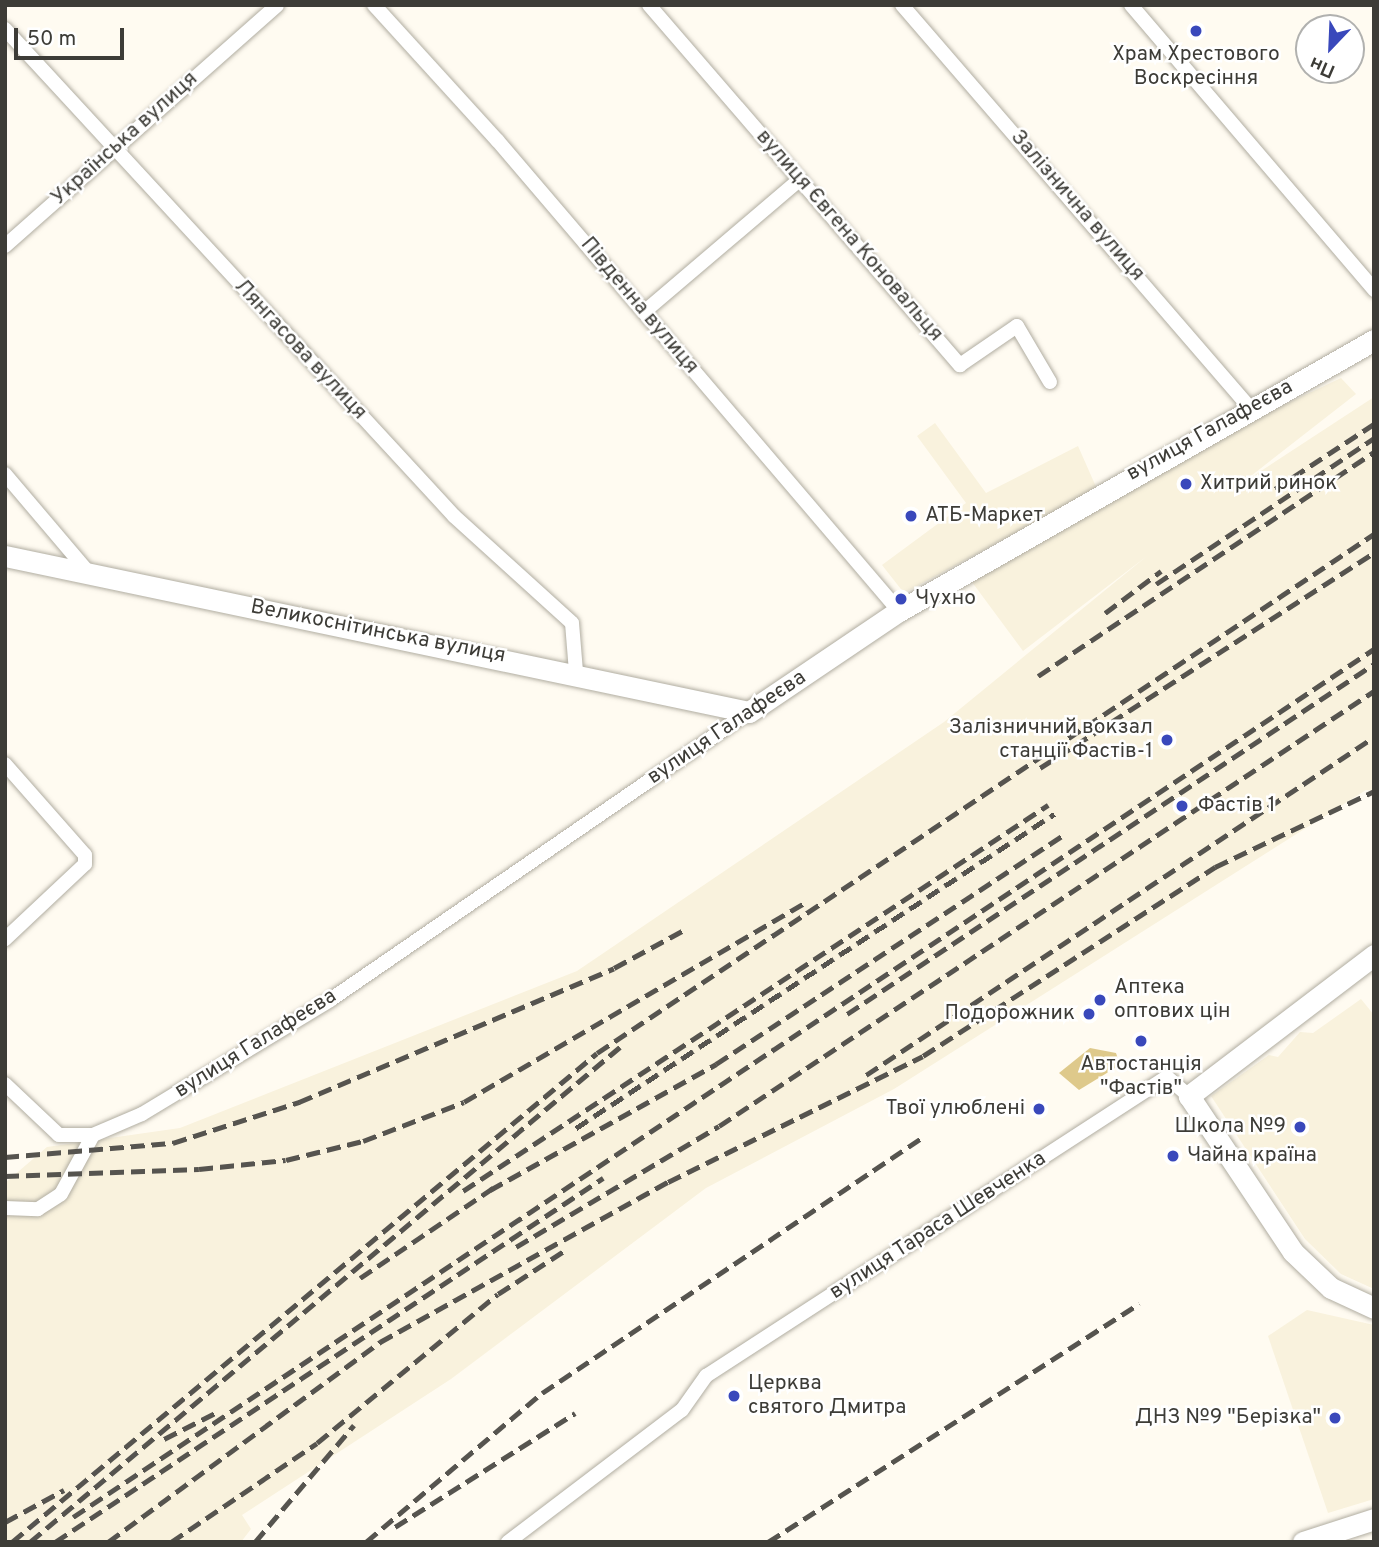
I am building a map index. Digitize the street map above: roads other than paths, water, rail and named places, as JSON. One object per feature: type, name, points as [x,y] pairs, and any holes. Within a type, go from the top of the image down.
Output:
[{"type":"street","name":"Українська вулиця","points":[[5,246],[276,5]]},
{"type":"street","name":"Південна вулиця","points":[[374,5],[644,312],[899,611]]},
{"type":"street","name":"вулиця Євгена Коновальця","points":[[649,5],[960,365],[1017,326],[1051,382]]},
{"type":"street","name":"Залізнична вулиця","points":[[902,5],[1250,408]]},
{"type":"street","points":[[1131,5],[1374,290]]},
{"type":"street","name":"Лянгасова вулиця","points":[[5,29],[454,516],[572,623],[576,673]]},
{"type":"street","points":[[644,312],[800,179]]},
{"type":"street","name":"вулиця Галафеєва","points":[[93,1135],[142,1114],[330,1000],[899,611],[1250,408],[1374,340]]},
{"type":"street","points":[[5,474],[89,573]]},
{"type":"street","name":"Великоснітинська вулиця","points":[[5,556],[576,673],[749,712]]},
{"type":"street","points":[[5,764],[85,855],[85,864],[5,940]]},
{"type":"street","points":[[1374,955],[1189,1096],[1293,1252],[1331,1287],[1374,1308]]},
{"type":"street","name":"вулиця Тараса Шевченка","points":[[508,1542],[682,1410],[706,1376],[1167,1077],[1189,1096]]},
{"type":"street","points":[[5,1084],[60,1135],[93,1135],[61,1194],[38,1209],[5,1208]]},
{"type":"street","points":[[1303,1542],[1374,1519]]},
{"type":"railway","points":[[1275,489],[1374,424]]},
{"type":"railway","points":[[1156,584],[1374,438]]},
{"type":"railway","points":[[1038,676],[1374,452]]},
{"type":"railway","points":[[12,1542],[597,1053],[1374,534]]},
{"type":"railway","points":[[1040,768],[1374,553]]},
{"type":"railway","points":[[1105,613],[1161,571]]},
{"type":"railway","points":[[73,1517],[1374,649]]},
{"type":"railway","points":[[847,1014],[1374,664]]},
{"type":"railway","points":[[516,1247],[719,1126],[1374,691]]},
{"type":"railway","points":[[866,1075],[1374,737]]},
{"type":"railway","points":[[108,1542],[380,1342],[668,1182],[923,1056],[1215,867],[1374,791]]},
{"type":"railway","points":[[463,1191],[1048,805]]},
{"type":"railway","points":[[576,1128],[1054,814]]},
{"type":"railway","points":[[490,1190],[716,1064],[1066,833]]},
{"type":"railway","points":[[5,1176],[199,1169],[286,1160],[363,1141],[464,1102],[805,903]]},
{"type":"railway","points":[[5,1157],[173,1143],[299,1102],[614,968],[684,930]]},
{"type":"railway","points":[[30,1542],[620,1047]]},
{"type":"railway","points":[[366,1542],[542,1393],[922,1138]]},
{"type":"railway","points":[[55,1542],[603,1178]]},
{"type":"railway","points":[[360,1278],[496,1186]]},
{"type":"railway","points":[[171,1542],[317,1443],[498,1294],[567,1249]]},
{"type":"railway","points":[[768,1542],[1139,1304]]},
{"type":"railway","points":[[164,1439],[217,1412]]},
{"type":"railway","points":[[395,1527],[575,1413]]},
{"type":"railway","points":[[255,1542],[354,1425]]},
{"type":"railway","points":[[5,1522],[64,1490]]},
{"type":"place","name":"Храм Хрестового Воскресіння","points":[[1196,31]]},
{"type":"place","name":"Хитрий ринок","points":[[1186,484]]},
{"type":"place","name":"АТБ-Маркет","points":[[911,516]]},
{"type":"place","name":"Чухно","points":[[901,599]]},
{"type":"place","name":"Залізничний вокзал станції Фастів-1","points":[[1167,740]]},
{"type":"place","name":"Фастів 1","points":[[1182,806]]},
{"type":"place","name":"Аптека оптових цін","points":[[1100,1000]]},
{"type":"place","name":"Подорожник","points":[[1089,1014]]},
{"type":"place","name":"Автостанція \"Фастів\"","points":[[1141,1041]]},
{"type":"place","name":"Твої улюблені","points":[[1039,1109]]},
{"type":"place","name":"Школа №9","points":[[1300,1127]]},
{"type":"place","name":"Чайна країна","points":[[1173,1156]]},
{"type":"place","name":"Церква святого Дмитра","points":[[734,1396]]},
{"type":"place","name":"ДНЗ №9 \"Берізка\"","points":[[1335,1418]]}]
